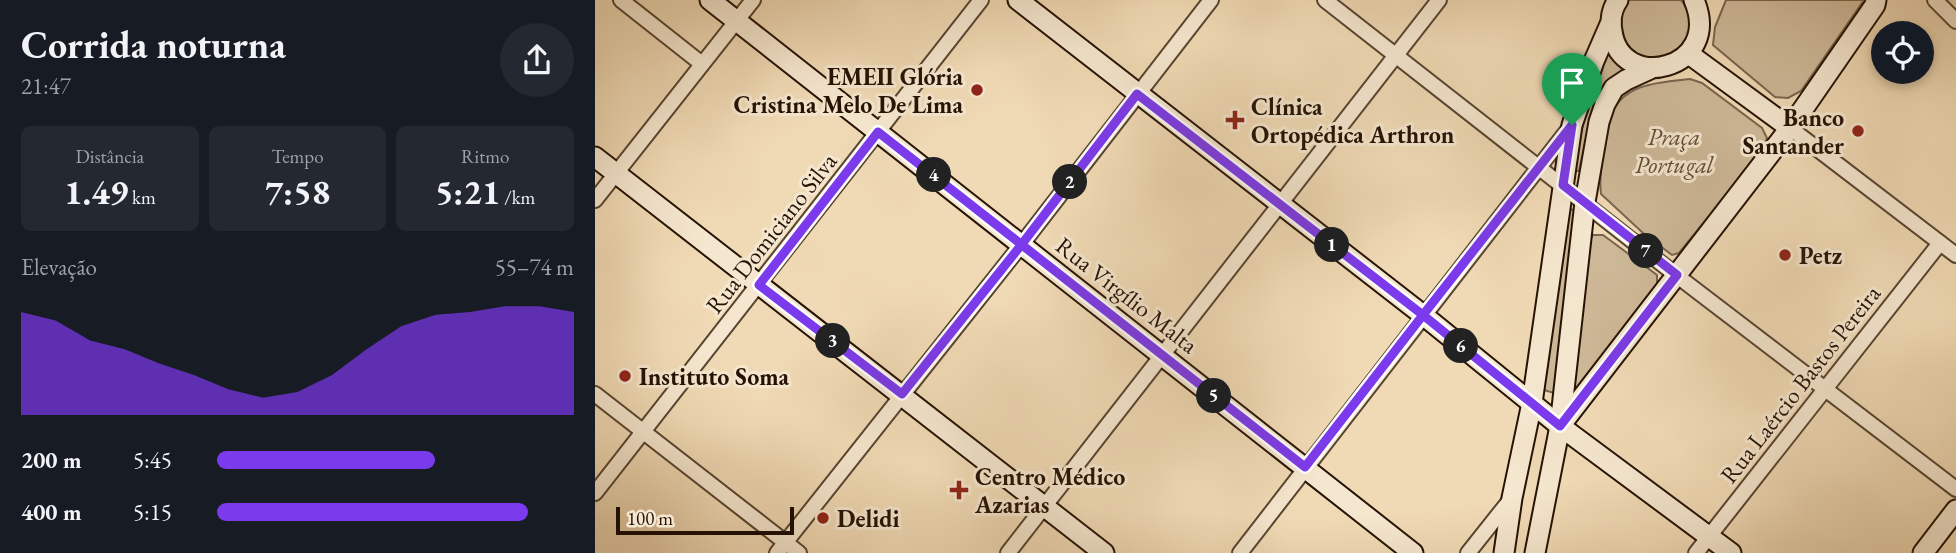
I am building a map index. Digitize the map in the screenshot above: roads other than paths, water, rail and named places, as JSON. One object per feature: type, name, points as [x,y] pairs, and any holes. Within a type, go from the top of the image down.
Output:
[{"type":"street","points":[[621,0],[702,64]]},
{"type":"street","name":"Rua Virgílio Malta","points":[[710,0],[1413,553]]},
{"type":"street","points":[[595,200],[753,0]]},
{"type":"street","name":"Rua Domiciano Silva","points":[[595,493],[981,0]]},
{"type":"street","points":[[1018,0],[1423,315],[1702,545],[1731,553]]},
{"type":"street","points":[[781,548],[1211,0]]},
{"type":"street","points":[[1325,0],[1956,489]]},
{"type":"street","points":[[1008,553],[1439,0]]},
{"type":"street","points":[[1560,426],[1790,128],[1876,0]]},
{"type":"street","points":[[1935,0],[1956,21]]},
{"type":"street","points":[[1535,553],[1560,426],[1585,202],[1599,122],[1614,88],[1650,69],[1670,66],[1689,54],[1697,41],[1700,4]]},
{"type":"street","points":[[1613,7],[1613,37],[1619,50],[1630,61],[1650,69]]},
{"type":"street","points":[[1504,553],[1512,498],[1532,403],[1572,125],[1613,7]]},
{"type":"street","points":[[1956,11],[1956,21]]},
{"type":"street","points":[[1689,54],[1956,255]]},
{"type":"street","points":[[1240,553],[1572,125]]},
{"type":"street","points":[[595,157],[1104,553]]},
{"type":"street","name":"Rua Laércio Bastos Pereira","points":[[1702,545],[1940,243]]},
{"type":"street","points":[[595,394],[781,548],[799,553]]},
{"type":"street","points":[[1468,553],[1512,498]]},
{"type":"street","points":[[1923,553],[1956,510]]},
{"type":"place","name":"EMEII Glória Cristina Melo De Lima","points":[[977,90]]},
{"type":"place","name":"Clínica Ortopédica Arthron","points":[[1235,120]]},
{"type":"place","name":"Banco Santander","points":[[1858,131]]},
{"type":"place","name":"Petz","points":[[1785,255]]},
{"type":"place","name":"Instituto Soma","points":[[625,376]]},
{"type":"place","name":"Centro Médico Azarias","points":[[959,490]]},
{"type":"place","name":"Delidi","points":[[823,518]]},
{"type":"park label","name":"Praça Portugal","points":[[1674,150]]}]
